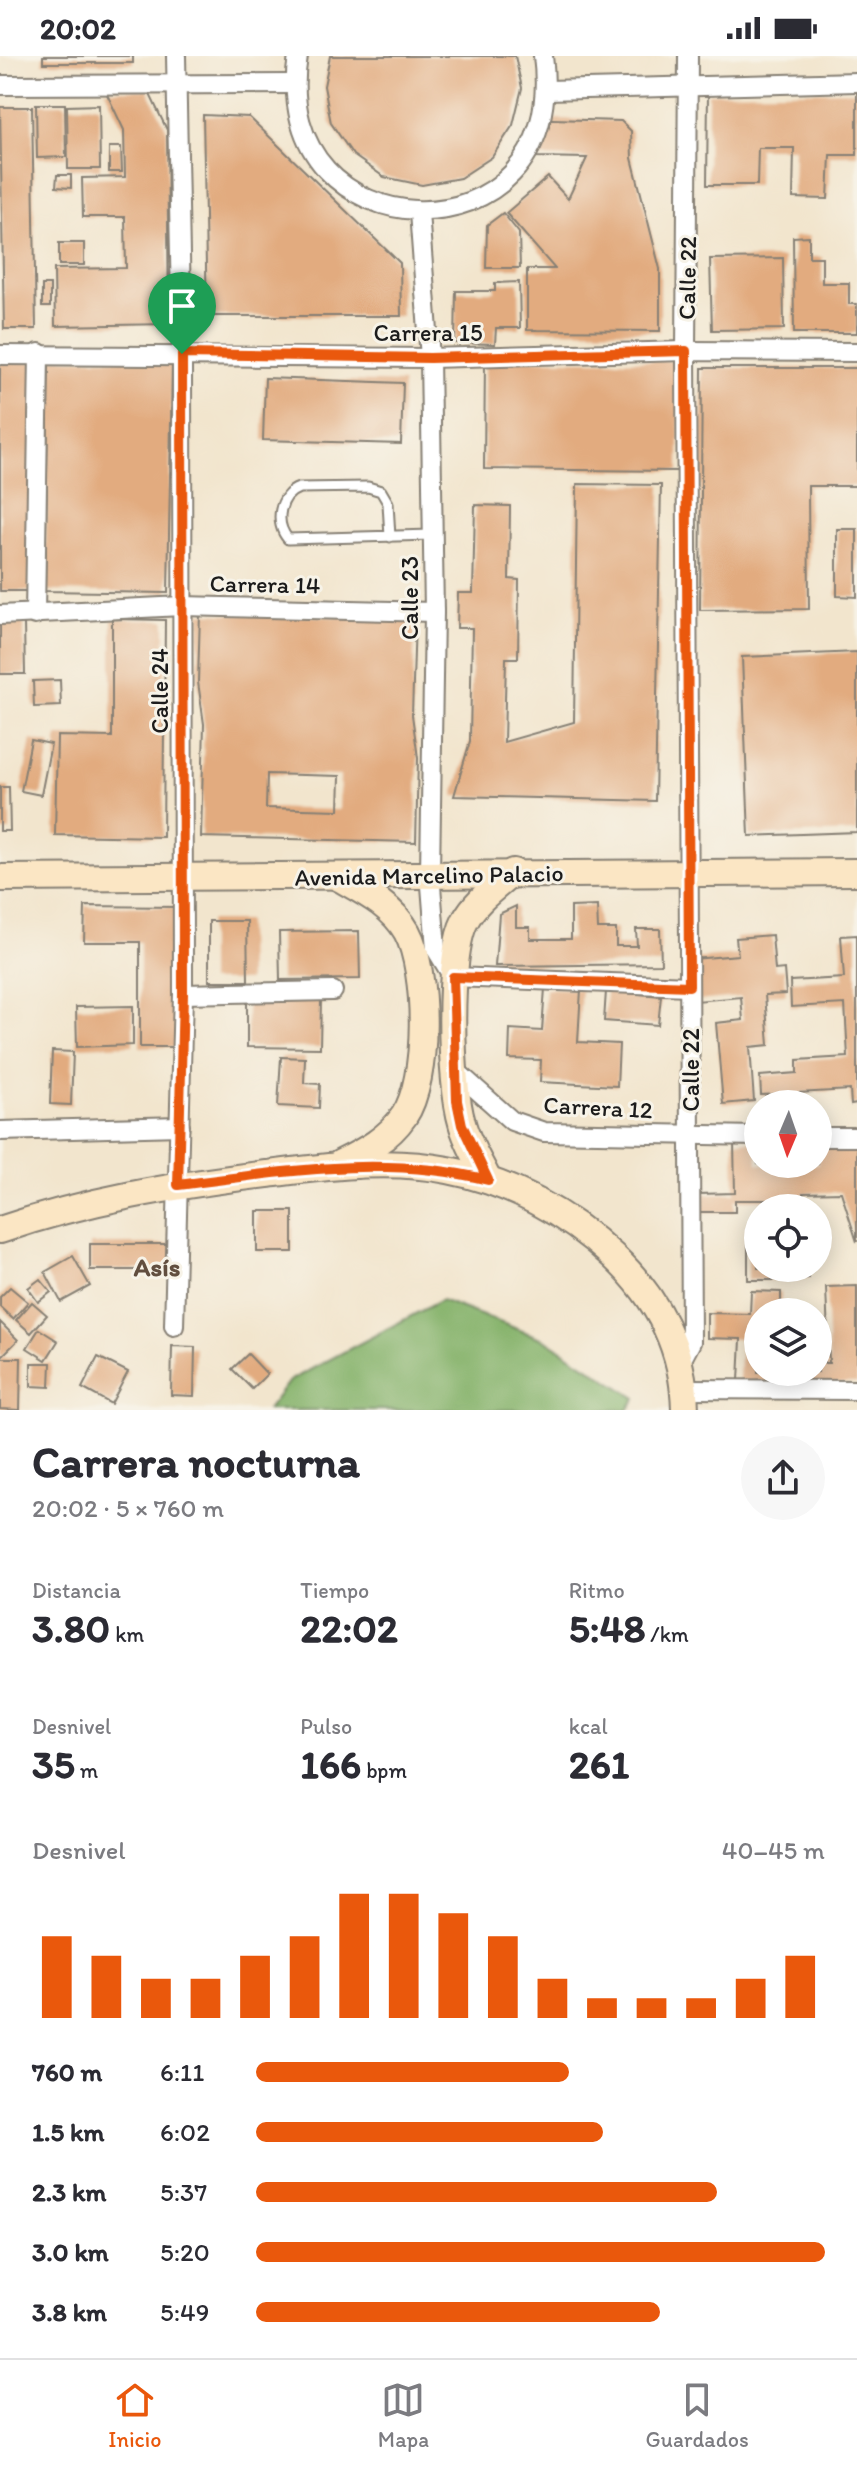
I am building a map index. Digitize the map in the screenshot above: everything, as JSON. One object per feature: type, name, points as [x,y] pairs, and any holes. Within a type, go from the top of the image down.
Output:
[{"type":"main road","name":"Avenida Marcelino Palacio","points":[[0,878],[513,872],[857,872]]},
{"type":"main road","points":[[488,1180],[462,1125],[456,1071],[453,977],[459,935],[467,917],[513,872]]},
{"type":"main road","points":[[334,875],[376,899],[407,931],[418,959],[421,985],[420,1075],[415,1095],[391,1132],[338,1165]]},
{"type":"main road","points":[[0,1230],[58,1210],[178,1185],[338,1165],[405,1165],[447,1169],[517,1191],[590,1234],[629,1271],[656,1307],[681,1361],[685,1400]]},
{"type":"street","name":"Calle 24","points":[[174,1326],[183,994],[182,354],[176,56]]},
{"type":"street","points":[[298,56],[293,84],[302,133],[329,174],[370,202],[419,212],[452,208],[482,196],[508,177],[529,152],[542,122],[547,90],[543,56]]},
{"type":"street","name":"Calle 22","points":[[681,1361],[691,1342],[686,351],[688,56]]},
{"type":"street","points":[[547,90],[857,82]]},
{"type":"street","points":[[0,85],[293,84]]},
{"type":"street","name":"Calle 23","points":[[419,212],[430,358],[434,612],[430,873],[436,949],[453,977]]},
{"type":"street","name":"Carrera 15","points":[[0,355],[430,358],[686,351],[857,352]]},
{"type":"street","points":[[35,615],[39,353]]},
{"type":"street","name":"Carrera 14","points":[[0,615],[182,606],[434,612]]},
{"type":"street","points":[[453,977],[689,986]]},
{"type":"street","points":[[183,994],[333,991]]},
{"type":"street","name":"Carrera 12","points":[[456,1071],[512,1121],[544,1132],[744,1136]]},
{"type":"street","points":[[0,1131],[180,1126]]},
{"type":"street","points":[[832,1137],[857,1137]]},
{"type":"street","points":[[685,1400],[857,1390]]},
{"type":"lane","points":[[390,537],[388,503],[381,491],[368,487],[299,488],[288,492],[281,502],[282,529],[288,539],[390,537],[432,535]]},
{"type":"green space","points":[[441,1300],[546,1340],[636,1398],[628,1410],[267,1410],[289,1381]]},
{"type":"building","points":[[43,56],[133,56],[133,63],[43,63]]},
{"type":"building","points":[[330,56],[515,56],[522,88],[513,125],[492,157],[460,178],[422,185],[384,177],[353,155],[331,123],[324,86]]},
{"type":"building","points":[[105,90],[148,90],[167,130],[169,324],[55,326],[54,269],[126,268],[125,217],[83,217],[82,178],[125,177],[124,130]]},
{"type":"building","points":[[857,91],[857,155],[830,155],[828,199],[793,198],[794,148],[758,148],[757,185],[707,185],[708,93]]},
{"type":"building","points":[[36,104],[65,104],[66,157],[37,158]]},
{"type":"building","points":[[99,105],[100,169],[68,169],[67,106]]},
{"type":"building","points":[[0,107],[32,107],[36,329],[4,329]]},
{"type":"building","points":[[203,115],[249,117],[400,263],[401,316],[207,316]]},
{"type":"building","points":[[552,119],[621,121],[631,131],[632,158],[660,269],[660,331],[527,330],[527,269],[555,269],[506,213],[548,177],[568,199],[587,158],[534,157],[538,138]]},
{"type":"building","points":[[109,147],[121,147],[122,172],[109,172]]},
{"type":"building","points":[[57,175],[71,175],[71,188],[56,187]]},
{"type":"building","points":[[503,213],[519,233],[520,268],[486,268],[487,225]]},
{"type":"building","points":[[809,236],[809,257],[822,257],[822,283],[849,283],[849,304],[857,304],[857,333],[794,333],[793,237]]},
{"type":"building","points":[[59,243],[84,243],[84,265],[59,265]]},
{"type":"building","points":[[783,258],[784,329],[712,330],[710,259]]},
{"type":"building","points":[[519,282],[520,328],[496,328],[495,344],[455,343],[456,291],[495,291],[495,283]]},
{"type":"building","points":[[42,285],[50,285],[50,307],[42,307]]},
{"type":"building","points":[[49,358],[172,360],[168,593],[45,591]]},
{"type":"building","points":[[485,359],[680,361],[679,471],[484,469]]},
{"type":"building","points":[[0,362],[34,362],[30,591],[0,591]]},
{"type":"building","points":[[702,368],[857,368],[857,486],[808,486],[809,609],[700,610]]},
{"type":"building","points":[[265,378],[403,383],[401,444],[263,440]]},
{"type":"building","points":[[577,484],[661,485],[655,801],[454,796],[470,741],[472,628],[457,628],[458,593],[473,593],[475,505],[510,506],[509,579],[519,580],[518,658],[506,658],[504,742],[574,722]]},
{"type":"building","points":[[837,529],[857,529],[857,597],[837,596]]},
{"type":"building","points":[[200,613],[415,619],[412,715],[418,758],[416,842],[201,837],[204,724],[198,682]],"holes":[[[267,774],[340,776],[339,810],[266,808]]]},
{"type":"building","points":[[112,619],[165,620],[163,837],[55,835],[57,736],[112,737]]},
{"type":"building","points":[[0,623],[24,623],[25,674],[0,674]]},
{"type":"building","points":[[857,652],[857,832],[749,836],[742,657]]},
{"type":"building","points":[[60,680],[61,706],[34,707],[33,681]]},
{"type":"building","points":[[31,740],[51,744],[41,795],[21,791]]},
{"type":"building","points":[[0,787],[9,787],[10,831],[0,831]]},
{"type":"building","points":[[85,906],[177,907],[176,1047],[140,1047],[140,942],[84,942]]},
{"type":"building","points":[[516,906],[516,927],[530,927],[530,939],[571,939],[571,907],[597,906],[598,929],[616,929],[616,946],[637,946],[636,929],[660,929],[661,964],[495,966],[499,914]]},
{"type":"building","points":[[209,921],[247,921],[248,981],[209,981]]},
{"type":"building","points":[[359,931],[360,979],[280,980],[279,932]]},
{"type":"building","points":[[772,935],[775,970],[784,969],[786,994],[765,995],[769,1045],[750,1047],[753,1090],[744,1090],[744,1102],[723,1104],[716,1023],[743,1020],[741,997],[696,1001],[693,959],[738,955],[736,938]]},
{"type":"building","points":[[857,935],[857,1104],[851,1105],[850,1090],[761,1090],[760,1076],[797,1073],[797,1060],[848,1057],[845,1004],[791,1007],[790,981],[844,978],[841,936]]},
{"type":"building","points":[[545,988],[581,989],[578,1042],[619,1044],[617,1086],[540,1082],[541,1060],[509,1059],[510,1029],[542,1031]]},
{"type":"building","points":[[606,991],[661,996],[658,1025],[604,1021]]},
{"type":"building","points":[[247,997],[321,998],[320,1048],[247,1047]]},
{"type":"building","points":[[133,1006],[133,1045],[77,1047],[76,1007]]},
{"type":"building","points":[[52,1051],[73,1052],[71,1105],[50,1104]]},
{"type":"building","points":[[281,1057],[305,1058],[304,1083],[320,1084],[319,1108],[278,1106]]},
{"type":"building","points":[[832,1140],[857,1140],[857,1242],[841,1192],[744,1194],[744,1200],[735,1200],[735,1212],[698,1212],[698,1194],[735,1193],[734,1141],[744,1141],[744,1178],[832,1178]]},
{"type":"building","points":[[257,1211],[293,1211],[293,1252],[257,1252]]},
{"type":"building","points":[[90,1244],[173,1244],[173,1270],[90,1270]]},
{"type":"building","points":[[73,1256],[90,1286],[61,1302],[45,1272]]},
{"type":"building","points":[[40,1279],[51,1292],[38,1302],[28,1288]]},
{"type":"building","points":[[857,1286],[857,1383],[832,1383],[832,1298],[826,1298],[826,1287]]},
{"type":"building","points":[[10,1287],[28,1302],[13,1319],[0,1307],[0,1297]]},
{"type":"building","points":[[751,1291],[781,1292],[781,1298],[751,1298]]},
{"type":"building","points":[[32,1302],[47,1315],[31,1333],[16,1320]]},
{"type":"building","points":[[707,1313],[744,1314],[744,1381],[739,1381],[741,1339],[707,1338]]},
{"type":"building","points":[[0,1322],[18,1340],[1,1357],[0,1356]]},
{"type":"building","points":[[39,1329],[58,1341],[46,1360],[27,1348]]},
{"type":"building","points":[[172,1346],[195,1347],[194,1396],[171,1395]]},
{"type":"building","points":[[248,1354],[267,1374],[252,1389],[232,1369]]},
{"type":"building","points":[[98,1357],[128,1372],[111,1404],[82,1388]]},
{"type":"building","points":[[0,1358],[21,1358],[20,1410],[0,1409]]},
{"type":"building","points":[[31,1363],[51,1363],[50,1387],[31,1386]]},
{"type":"district","name":"Asís","points":[[157,1267]]},
{"type":"route","points":[[686,351],[689,986],[453,977],[457,1101],[462,1125],[488,1180],[447,1169],[405,1165],[338,1165],[178,1185],[183,994],[182,354],[430,358],[686,351]]}]
